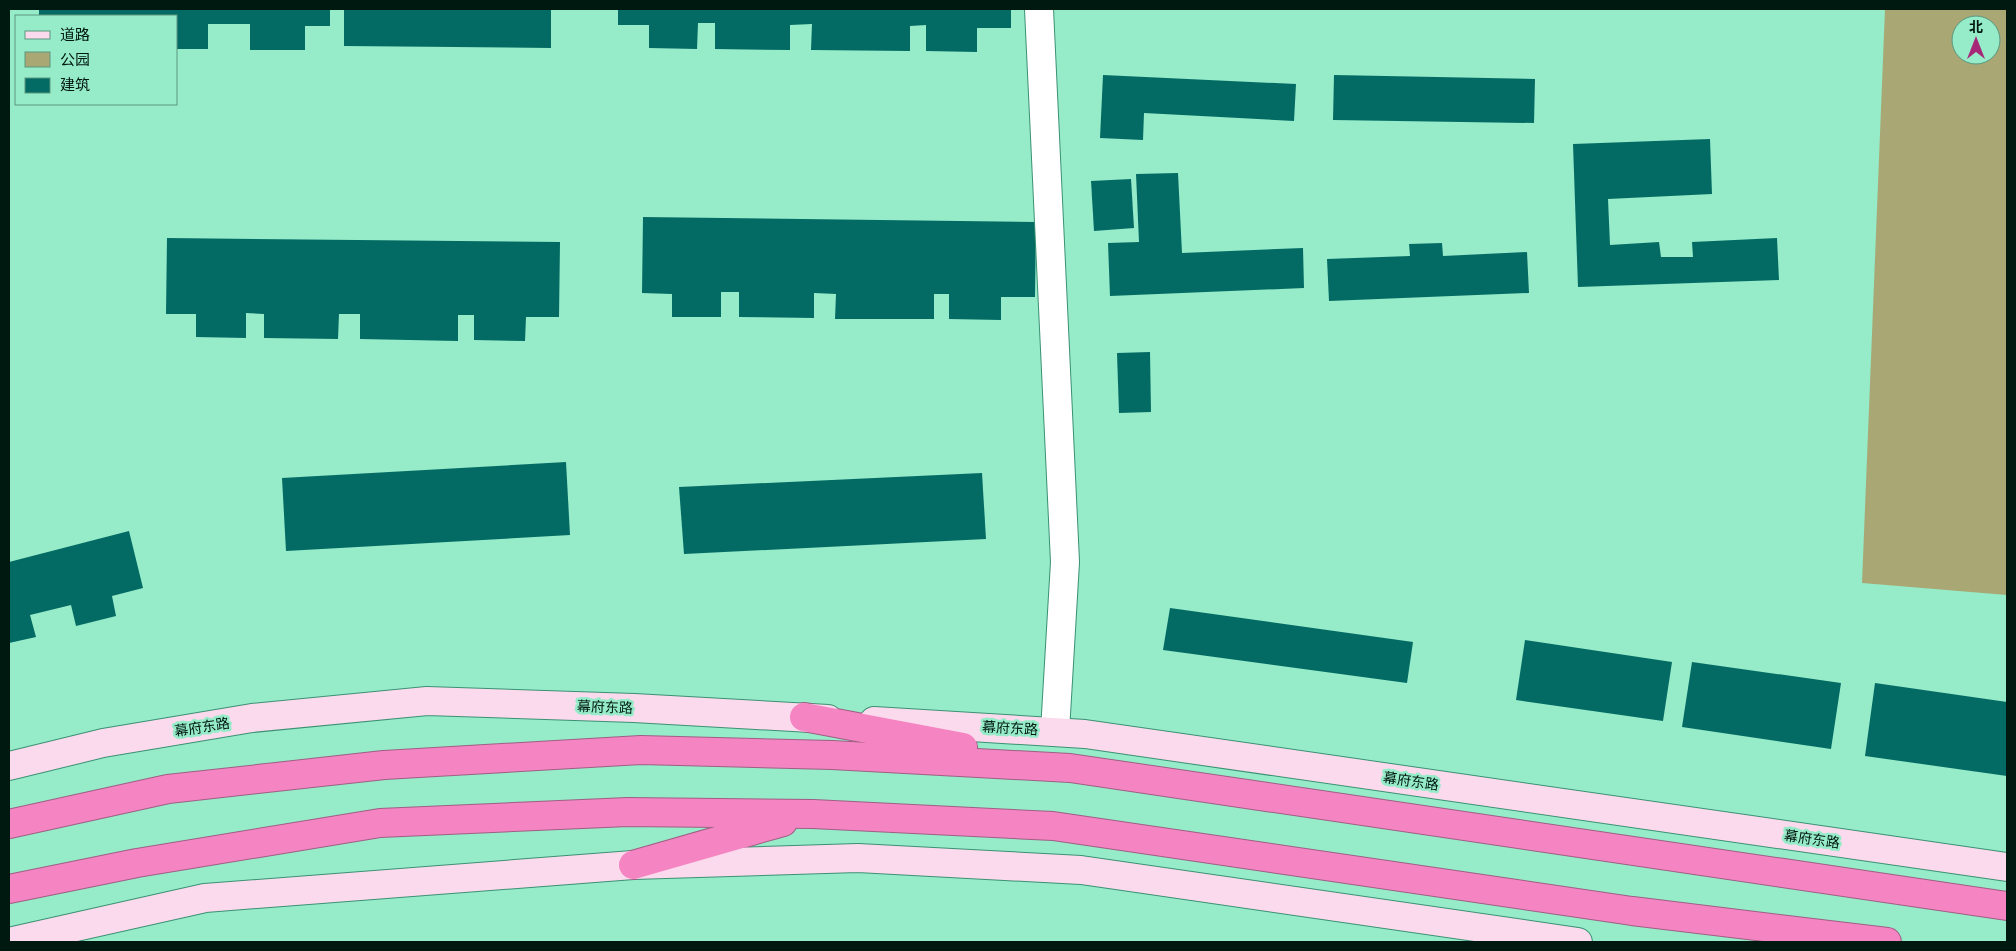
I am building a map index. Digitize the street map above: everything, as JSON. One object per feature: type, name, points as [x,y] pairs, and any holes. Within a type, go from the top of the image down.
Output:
[{"type":"highway","points":[[804,717],[1070,768],[2007,906]]},
{"type":"highway","points":[[9,824],[168,789],[384,765],[631,751],[832,755],[1070,768]]},
{"type":"highway","points":[[9,889],[137,863],[380,823],[628,812],[813,814],[1053,826],[1632,911],[1887,942]]},
{"type":"highway","points":[[632,865],[813,814]]},
{"type":"main road","name":"幕府东路","points":[[9,766],[103,743],[252,718],[427,701],[634,708],[1055,731],[2007,867]]},
{"type":"main road","points":[[9,942],[205,898],[632,865],[858,858],[1081,870],[1578,942]]},
{"type":"street","points":[[1039,9],[1065,562],[1055,731]]},
{"type":"green space","points":[[1885,9],[2007,9],[2007,595],[1862,583]]},
{"type":"building","points":[[39,9],[330,9],[330,26],[305,26],[305,50],[250,50],[250,24],[208,24],[208,49],[178,49],[178,15],[39,15]]},
{"type":"building","points":[[344,9],[551,9],[551,48],[344,46]]},
{"type":"building","points":[[618,9],[1011,9],[1011,28],[977,28],[977,52],[926,51],[926,25],[910,26],[910,51],[811,50],[812,24],[790,25],[790,50],[715,49],[715,23],[698,23],[697,49],[649,48],[649,25],[618,25]]},
{"type":"building","points":[[1103,75],[1296,84],[1294,121],[1144,113],[1143,140],[1100,138]]},
{"type":"building","points":[[1334,75],[1535,79],[1534,123],[1333,120]]},
{"type":"building","points":[[1710,139],[1712,194],[1608,199],[1610,245],[1659,242],[1661,257],[1693,257],[1692,242],[1777,238],[1779,280],[1578,287],[1573,144]]},
{"type":"building","points":[[1178,173],[1182,253],[1303,248],[1304,288],[1110,296],[1108,243],[1139,242],[1136,174]]},
{"type":"building","points":[[1131,179],[1134,228],[1094,231],[1091,181]]},
{"type":"building","points":[[643,217],[1036,222],[1035,297],[1001,297],[1001,320],[949,319],[949,294],[934,294],[934,319],[835,319],[836,294],[814,293],[814,318],[739,317],[739,292],[721,292],[721,317],[672,317],[672,294],[642,293]]},
{"type":"building","points":[[167,238],[560,242],[559,317],[526,317],[525,341],[474,340],[474,315],[458,315],[458,341],[360,339],[360,314],[339,314],[338,339],[264,338],[264,314],[246,313],[246,338],[196,337],[196,314],[166,314]]},
{"type":"building","points":[[1442,243],[1443,256],[1527,252],[1529,293],[1329,301],[1327,259],[1410,256],[1409,244]]},
{"type":"building","points":[[1150,352],[1151,412],[1119,413],[1117,353]]},
{"type":"building","points":[[566,462],[570,535],[286,551],[282,478]]},
{"type":"building","points":[[982,473],[986,539],[684,554],[679,487]]},
{"type":"building","points":[[129,531],[143,588],[112,596],[116,616],[76,626],[71,605],[30,615],[36,637],[9,643],[9,562]]},
{"type":"building","points":[[1170,608],[1413,642],[1407,683],[1163,650]]},
{"type":"building","points":[[1525,640],[1672,662],[1663,721],[1516,700]]},
{"type":"building","points":[[1692,662],[1841,683],[1831,749],[1682,727]]},
{"type":"building","points":[[1875,683],[2007,702],[2007,776],[1865,756]]}]
